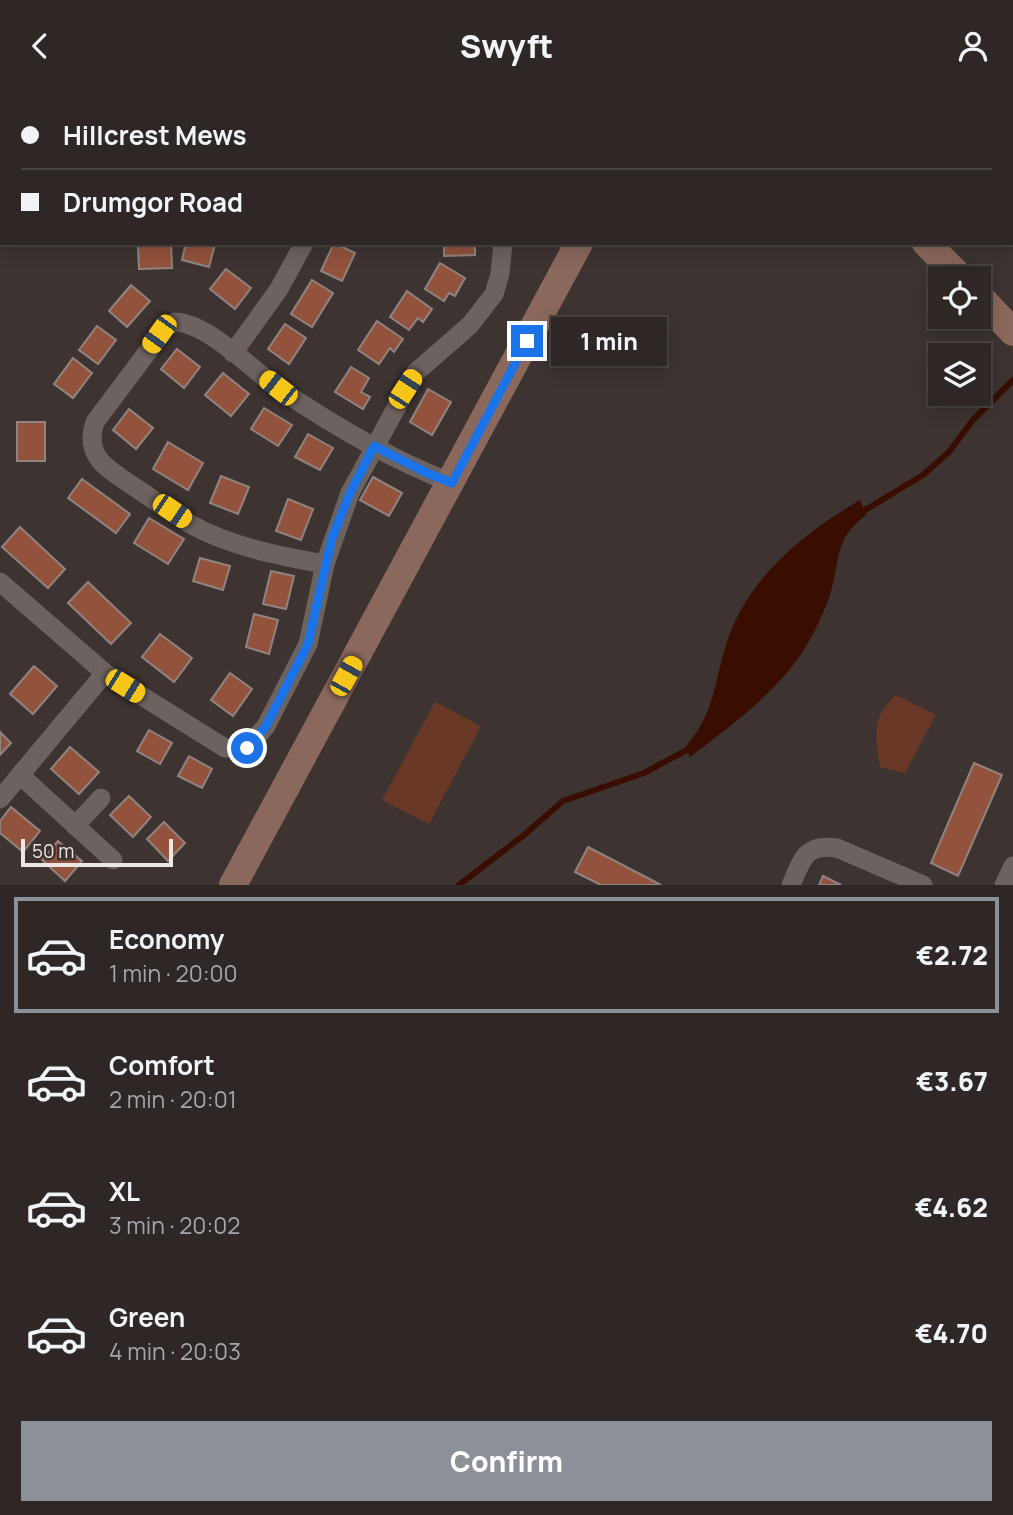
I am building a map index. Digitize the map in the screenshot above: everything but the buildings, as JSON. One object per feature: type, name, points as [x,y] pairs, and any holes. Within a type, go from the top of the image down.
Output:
[{"type":"street","points":[[233,353],[279,289],[303,245]]},
{"type":"street","points":[[0,582],[105,673],[225,748],[236,751],[247,748],[266,726],[308,644],[325,564],[350,493],[415,373],[484,310],[500,274],[503,245]]},
{"type":"street","points":[[233,885],[578,245]]},
{"type":"street","points":[[928,245],[949,266]]},
{"type":"street","points":[[991,309],[1013,332]]},
{"type":"street","points":[[325,564],[274,555],[192,525],[110,470],[93,450],[90,436],[94,422],[167,326],[184,323],[194,327],[278,388],[374,446],[452,483]]},
{"type":"street","points":[[0,799],[105,673]]},
{"type":"street","points":[[20,775],[113,860]]},
{"type":"street","points":[[75,826],[101,798]]},
{"type":"street","points":[[791,885],[803,859],[814,848],[822,846],[837,848],[923,885]]},
{"type":"street","points":[[1004,885],[1013,866]]},
{"type":"shaded area","points":[[860,500],[866,515],[855,524],[843,542],[828,599],[804,650],[760,701],[690,757],[686,746],[703,721],[727,642],[749,597],[780,559],[799,542]]},
{"type":"shaded area","points":[[896,695],[936,715],[905,773],[880,767],[877,746],[878,720]]},
{"type":"shaded area","points":[[435,702],[481,726],[429,824],[382,800]]},
{"type":"waterway","points":[[857,515],[923,475],[949,452],[972,421],[1013,380]]},
{"type":"waterway","points":[[459,885],[563,801],[644,773],[694,746]]},
{"type":"route","points":[[247,748],[256,741],[266,726],[289,686],[308,644],[332,538],[350,493],[374,446],[452,483],[527,341]]}]
